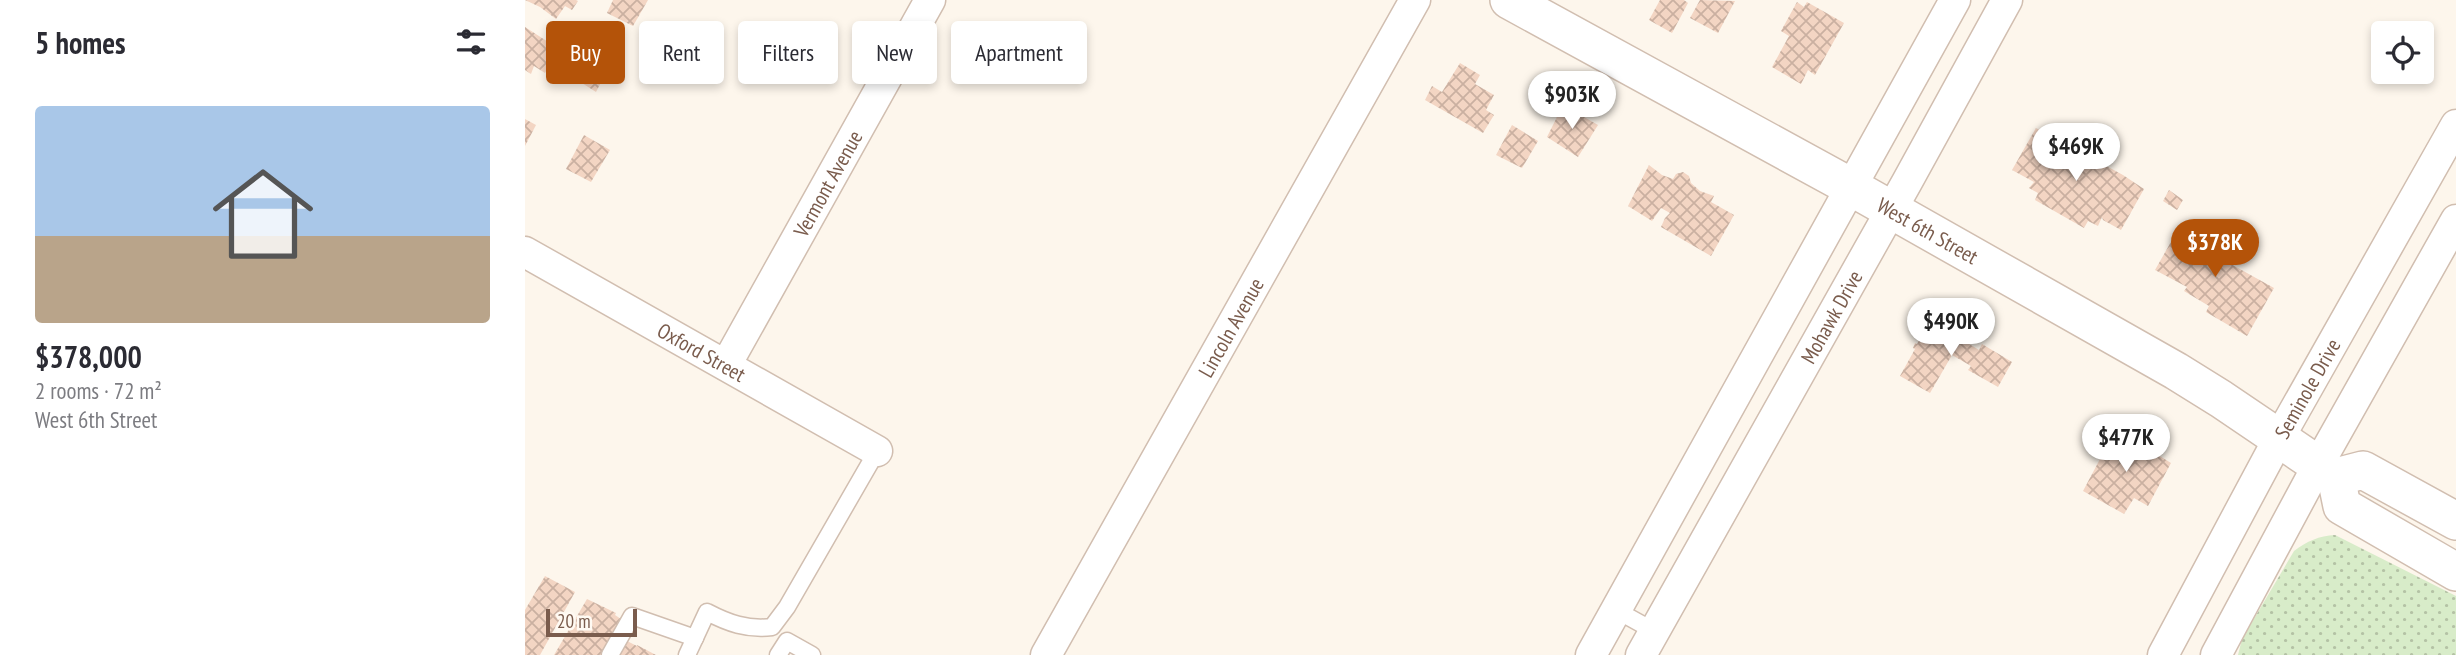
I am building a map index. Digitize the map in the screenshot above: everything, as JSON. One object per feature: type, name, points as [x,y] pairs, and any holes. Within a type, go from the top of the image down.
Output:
[{"type":"street","name":"Vermont Avenue","points":[[726,365],[930,0]]},
{"type":"street","name":"Lincoln Avenue","points":[[1046,655],[1415,0]]},
{"type":"street","name":"West 6th Street","points":[[1509,0],[1851,187],[2176,371],[2327,471]]},
{"type":"street","points":[[1591,655],[1955,0]]},
{"type":"street","name":"Mohawk Drive","points":[[1648,643],[2007,0]]},
{"type":"street","name":"Seminole Drive","points":[[2164,655],[2279,438],[2456,125]]},
{"type":"street","points":[[2216,655],[2327,471],[2456,220]]},
{"type":"street","name":"Oxford Street","points":[[525,252],[877,451]]},
{"type":"street","points":[[2327,471],[2363,470],[2456,521]]},
{"type":"street","points":[[2327,471],[2342,506],[2456,572]]},
{"type":"lane","points":[[687,655],[707,612],[729,623],[757,629],[772,627],[787,607],[877,451]]},
{"type":"lane","name":"Mohawk Drive","points":[[1616,610],[1648,643]]},
{"type":"lane","points":[[610,655],[632,616],[695,638]]},
{"type":"lane","points":[[778,655],[787,641],[812,655]]},
{"type":"green space","points":[[2335,535],[2456,596],[2456,655],[2238,655],[2242,639],[2294,551],[2313,540]]},
{"type":"building","points":[[525,0],[578,1],[572,10],[565,6],[556,19]]},
{"type":"building","points":[[613,0],[648,0],[633,26],[607,13]]},
{"type":"building","points":[[1660,0],[1684,0],[1688,3],[1672,33],[1649,20]]},
{"type":"building","points":[[1700,0],[1735,1],[1718,33],[1690,18]]},
{"type":"building","points":[[1797,2],[1804,7],[1807,2],[1844,23],[1815,75],[1808,70],[1801,84],[1772,67],[1789,36],[1781,31]]},
{"type":"building","points":[[525,27],[546,41],[546,71],[534,66],[531,74],[525,70]]},
{"type":"building","points":[[1460,63],[1480,75],[1475,84],[1494,95],[1486,110],[1494,115],[1483,133],[1425,100],[1432,86],[1442,92]]},
{"type":"building","points":[[584,84],[600,84],[596,92]]},
{"type":"building","points":[[1563,105],[1598,125],[1578,157],[1547,137]]},
{"type":"building","points":[[525,119],[536,125],[525,146]]},
{"type":"building","points":[[1512,125],[1538,141],[1522,168],[1496,155]]},
{"type":"building","points":[[2036,128],[2144,189],[2121,230],[2102,217],[2098,226],[2088,221],[2084,228],[2035,200],[2038,193],[2029,188],[2034,182],[2012,170]]},
{"type":"building","points":[[584,135],[610,150],[591,182],[566,169]]},
{"type":"building","points":[[1649,165],[1673,179],[1676,174],[1683,172],[1700,191],[1714,196],[1711,202],[1734,215],[1711,256],[1661,227],[1670,213],[1661,208],[1652,221],[1628,206]]},
{"type":"building","points":[[2169,190],[2183,200],[2177,210],[2163,201]]},
{"type":"building","points":[[2198,225],[2237,248],[2229,263],[2274,288],[2247,336],[2206,312],[2209,306],[2184,291],[2187,287],[2155,270],[2176,233],[2188,240]]},
{"type":"building","points":[[1933,317],[1964,335],[1961,339],[1979,350],[1982,344],[2012,362],[1998,387],[1968,370],[1971,366],[1952,355],[1930,393],[1900,376],[1915,349],[1915,343],[1917,344]]},
{"type":"building","points":[[2116,429],[2171,463],[2148,506],[2134,498],[2124,514],[2083,491]]},
{"type":"building","points":[[545,576],[575,592],[540,655],[525,655],[525,610]]},
{"type":"building","points":[[587,599],[616,613],[621,619],[602,655],[554,655]]},
{"type":"building","points":[[627,641],[637,645],[656,655],[619,655]]}]
